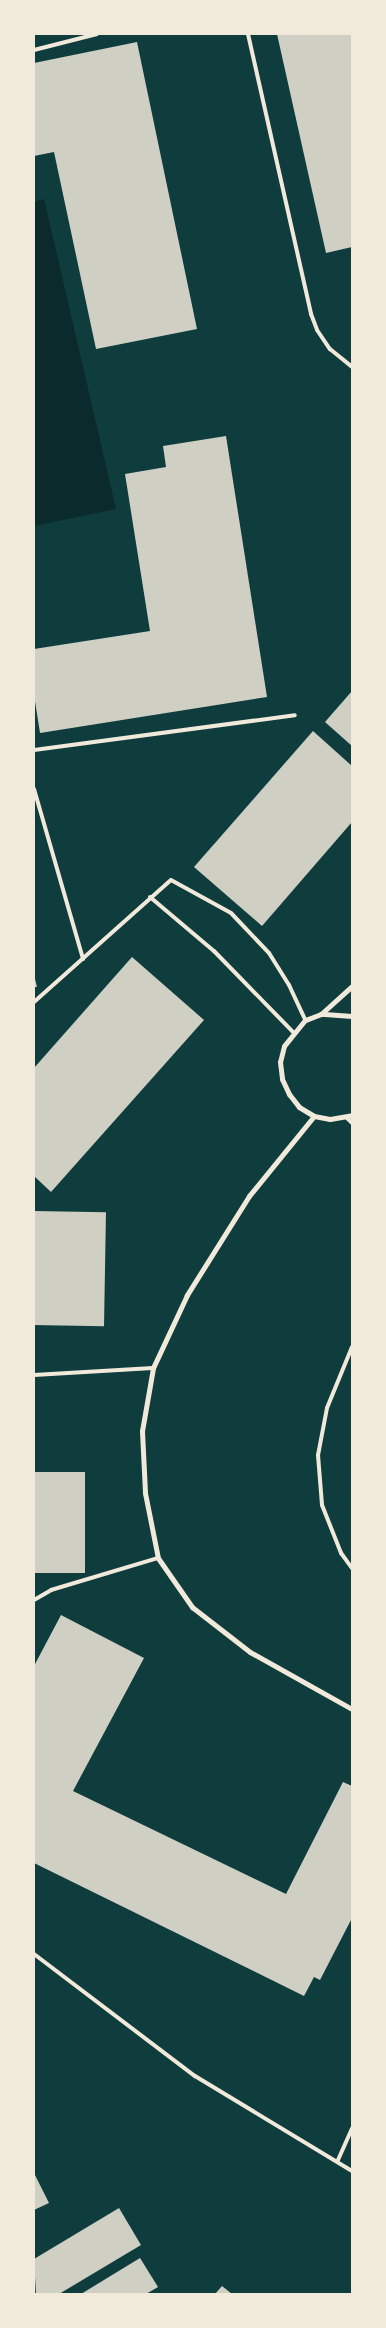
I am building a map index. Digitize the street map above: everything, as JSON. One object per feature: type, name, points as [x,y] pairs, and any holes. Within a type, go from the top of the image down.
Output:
[{"type":"street","points":[[350,1116],[330,1119],[314,1116],[299,1107],[288,1094],[282,1079],[284,1046],[293,1032],[305,1020],[321,1014],[352,986]]},
{"type":"street","points":[[321,1014],[352,1016]]},
{"type":"street","points":[[314,1116],[249,1196],[187,1295],[154,1368],[142,1431],[144,1494],[158,1558],[192,1607],[250,1652],[352,1709]]},
{"type":"lane","points":[[34,50],[97,34]]},
{"type":"lane","points":[[248,34],[311,314],[317,330],[330,349],[352,367]]},
{"type":"lane","points":[[34,750],[294,715]]},
{"type":"lane","points":[[34,789],[82,959]]},
{"type":"lane","points":[[34,1001],[40,998],[171,880],[231,914],[269,953],[289,984],[305,1020]]},
{"type":"lane","points":[[150,897],[214,951],[293,1032]]},
{"type":"lane","points":[[350,1116],[352,1123]]},
{"type":"lane","points":[[352,1347],[327,1408],[318,1455],[322,1504],[341,1553],[352,1568]]},
{"type":"lane","points":[[34,1375],[154,1368]]},
{"type":"lane","points":[[34,1600],[51,1590],[158,1558]]},
{"type":"lane","points":[[34,1954],[195,2076],[338,2160],[352,2171]]},
{"type":"lane","points":[[338,2160],[352,2128]]},
{"type":"water","points":[[44,199],[116,509],[34,526],[34,202]]},
{"type":"building","points":[[277,34],[352,34],[352,247],[326,253]]},
{"type":"building","points":[[137,42],[197,329],[96,349],[54,152],[34,156],[34,63]]},
{"type":"building","points":[[226,436],[267,697],[40,733],[34,695],[34,649],[150,631],[125,474],[166,467],[163,446]]},
{"type":"building","points":[[352,691],[352,746],[325,722]]},
{"type":"building","points":[[313,731],[352,766],[352,822],[262,926],[194,867]]},
{"type":"building","points":[[132,957],[204,1020],[51,1192],[34,1176],[34,1068]]},
{"type":"building","points":[[34,975],[37,987],[34,987]]},
{"type":"building","points":[[34,1211],[106,1212],[104,1326],[34,1325]]},
{"type":"building","points":[[34,1472],[85,1472],[85,1573],[34,1573]]},
{"type":"building","points":[[61,1615],[144,1658],[73,1791],[286,1894],[343,1782],[352,1786],[352,1918],[320,1980],[314,1977],[304,1996],[34,1863],[34,1666]]},
{"type":"building","points":[[34,2173],[49,2203],[34,2210]]},
{"type":"building","points":[[119,2208],[141,2245],[59,2294],[36,2294],[34,2259]]},
{"type":"building","points":[[140,2258],[158,2287],[146,2294],[81,2294]]},
{"type":"building","points":[[222,2286],[232,2294],[215,2294]]}]
